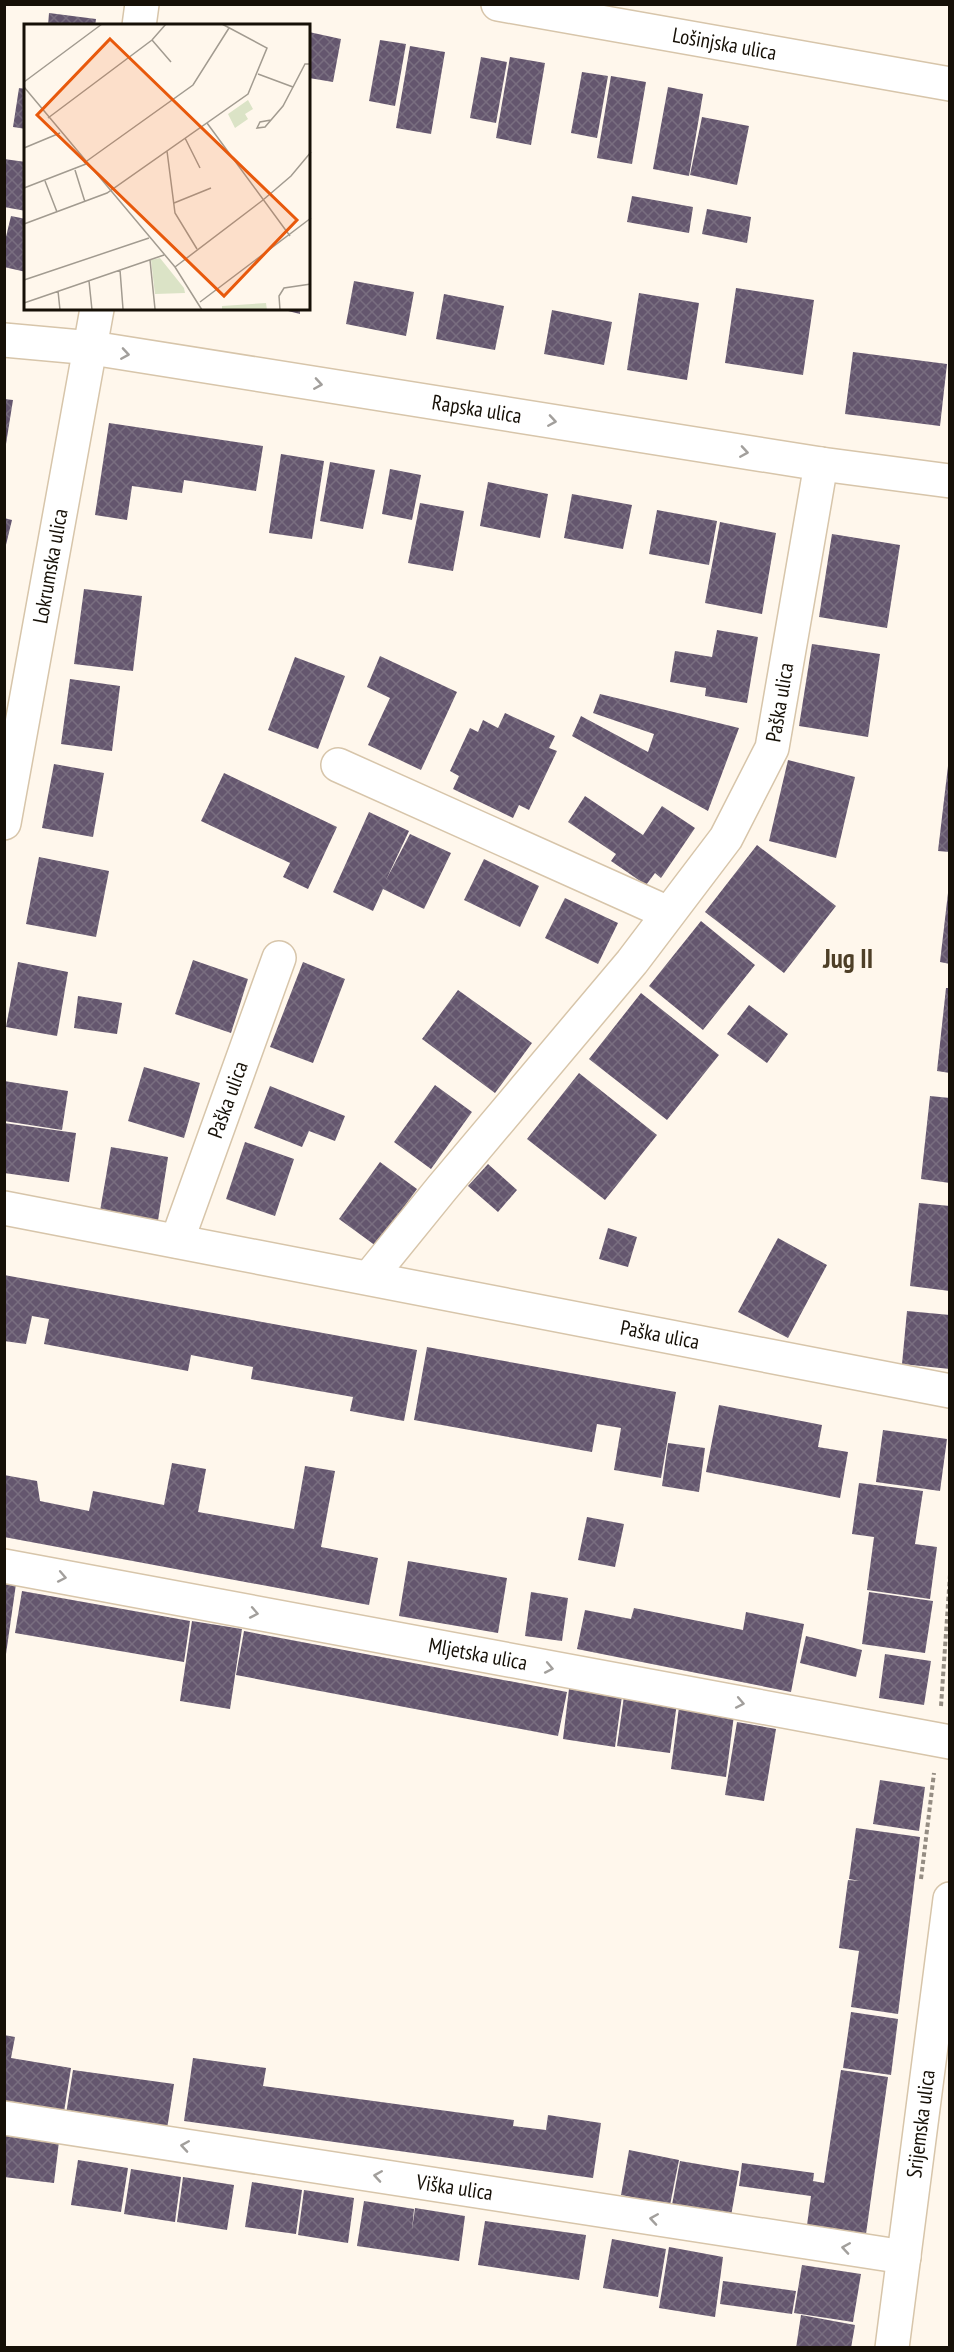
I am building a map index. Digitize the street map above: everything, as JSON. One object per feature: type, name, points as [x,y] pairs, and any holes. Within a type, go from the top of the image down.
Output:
[{"type":"street","points":[[139,24],[142,4]]},
{"type":"street","name":"Lošinjska ulica","points":[[498,4],[950,84]]},
{"type":"street","name":"Lokrumska ulica","points":[[4,823],[92,348],[97,310]]},
{"type":"street","name":"Rapska ulica","points":[[4,340],[92,348],[821,464],[950,481]]},
{"type":"street","name":"Paška ulica","points":[[369,1278],[632,962],[726,838],[772,748],[821,464]]},
{"type":"street","points":[[338,765],[668,913]]},
{"type":"street","name":"Paška ulica","points":[[177,1241],[279,958]]},
{"type":"street","name":"Paška ulica","points":[[4,1208],[950,1391]]},
{"type":"street","name":"Mljetska ulica","points":[[4,1566],[950,1742]]},
{"type":"street","name":"Srijemska ulica","points":[[892,2348],[904,2257],[938,2091],[950,1899]]},
{"type":"street","name":"Viška ulica","points":[[4,2118],[904,2257]]},
{"type":"building","points":[[49,13],[96,19],[95,24],[48,24]]},
{"type":"building","points":[[310,32],[341,39],[333,82],[310,78]]},
{"type":"building","points":[[380,40],[406,44],[395,106],[369,101]]},
{"type":"building","points":[[410,46],[445,52],[431,134],[396,128]]},
{"type":"building","points":[[481,57],[507,62],[496,123],[470,118]]},
{"type":"building","points":[[510,57],[545,63],[531,145],[496,138]]},
{"type":"building","points":[[582,72],[608,76],[597,138],[571,133]]},
{"type":"building","points":[[611,76],[646,82],[632,164],[597,158]]},
{"type":"building","points":[[668,87],[703,94],[689,176],[653,169]]},
{"type":"building","points":[[19,88],[24,89],[24,129],[13,127]]},
{"type":"building","points":[[702,117],[749,126],[737,185],[690,175]]},
{"type":"building","points":[[4,159],[24,162],[24,211],[4,207]]},
{"type":"building","points":[[632,196],[693,207],[689,233],[627,222]]},
{"type":"building","points":[[707,209],[751,217],[747,243],[702,234]]},
{"type":"building","points":[[11,216],[24,219],[24,272],[4,267],[4,245]]},
{"type":"building","points":[[354,281],[414,292],[406,336],[346,324]]},
{"type":"building","points":[[736,288],[814,300],[803,375],[725,363]]},
{"type":"building","points":[[639,293],[699,303],[687,380],[627,370]]},
{"type":"building","points":[[444,294],[504,306],[495,350],[436,339]]},
{"type":"building","points":[[284,310],[300,310],[300,314]]},
{"type":"building","points":[[552,310],[612,322],[604,365],[544,354]]},
{"type":"building","points":[[853,352],[947,364],[940,426],[845,414]]},
{"type":"building","points":[[4,399],[13,400],[6,444],[4,444]]},
{"type":"building","points":[[109,423],[263,446],[256,491],[184,480],[182,493],[132,486],[127,520],[95,515]]},
{"type":"building","points":[[281,454],[324,461],[312,539],[269,533]]},
{"type":"building","points":[[330,462],[375,470],[363,529],[320,521]]},
{"type":"building","points":[[390,469],[421,475],[412,520],[382,514]]},
{"type":"building","points":[[488,482],[548,494],[540,538],[480,526]]},
{"type":"building","points":[[572,494],[632,505],[623,549],[564,538]]},
{"type":"building","points":[[420,503],[464,511],[453,571],[408,563]]},
{"type":"building","points":[[657,510],[717,521],[709,565],[649,554]]},
{"type":"building","points":[[4,518],[12,520],[5,549],[4,549]]},
{"type":"building","points":[[720,522],[776,533],[762,614],[705,603]]},
{"type":"building","points":[[832,534],[900,545],[887,628],[819,617]]},
{"type":"building","points":[[84,589],[142,596],[133,671],[74,664]]},
{"type":"building","points":[[717,630],[758,637],[747,703],[705,696],[706,688],[670,682],[675,651],[712,657]]},
{"type":"building","points":[[812,644],[880,654],[868,737],[799,726]]},
{"type":"building","points":[[380,656],[457,692],[421,770],[368,745],[390,698],[367,687]]},
{"type":"building","points":[[295,657],[345,676],[318,749],[268,730]]},
{"type":"building","points":[[70,679],[120,686],[112,751],[61,744]]},
{"type":"building","points":[[600,694],[739,728],[708,811],[572,736],[581,716],[648,752],[654,734],[593,713]]},
{"type":"building","points":[[505,713],[555,736],[549,748],[557,751],[529,810],[519,805],[513,818],[453,789],[459,776],[450,771],[470,728],[478,732],[483,720],[498,728]]},
{"type":"building","points":[[788,760],[855,777],[836,858],[769,841]]},
{"type":"building","points":[[54,764],[104,773],[93,837],[42,828]]},
{"type":"building","points":[[948,766],[950,767],[950,852],[938,851]]},
{"type":"building","points":[[224,773],[337,827],[308,889],[283,877],[290,863],[201,821]]},
{"type":"building","points":[[585,796],[643,835],[662,806],[695,828],[661,878],[655,873],[646,885],[611,861],[616,854],[568,822]]},
{"type":"building","points":[[369,812],[409,831],[386,880],[410,834],[451,853],[424,909],[383,889],[373,911],[333,892]]},
{"type":"building","points":[[757,845],[836,906],[784,973],[705,912]]},
{"type":"building","points":[[39,857],[109,871],[96,937],[26,924]]},
{"type":"building","points":[[484,859],[539,886],[520,927],[464,900]]},
{"type":"building","points":[[948,893],[950,894],[950,964],[940,962]]},
{"type":"building","points":[[565,898],[618,923],[598,964],[545,938]]},
{"type":"building","points":[[701,921],[755,965],[703,1030],[649,986]]},
{"type":"building","points":[[193,960],[248,979],[231,1033],[175,1014]]},
{"type":"building","points":[[18,962],[68,972],[57,1036],[6,1027]]},
{"type":"building","points":[[303,962],[345,979],[313,1063],[270,1047]]},
{"type":"building","points":[[946,988],[950,988],[950,1073],[937,1071]]},
{"type":"building","points":[[458,990],[532,1043],[495,1093],[422,1039]]},
{"type":"building","points":[[641,993],[719,1055],[667,1120],[589,1059]]},
{"type":"building","points":[[78,996],[122,1003],[117,1034],[74,1028]]},
{"type":"building","points":[[749,1005],[788,1034],[767,1063],[727,1034]]},
{"type":"building","points":[[144,1067],[200,1083],[184,1138],[128,1121]]},
{"type":"building","points":[[579,1073],[657,1135],[605,1200],[527,1139]]},
{"type":"building","points":[[4,1081],[68,1091],[62,1130],[4,1121]]},
{"type":"building","points":[[435,1085],[472,1112],[431,1169],[394,1142]]},
{"type":"building","points":[[270,1086],[345,1116],[335,1141],[309,1131],[302,1147],[254,1128]]},
{"type":"building","points":[[930,1096],[950,1098],[950,1183],[921,1179]]},
{"type":"building","points":[[4,1123],[76,1133],[69,1182],[4,1173]]},
{"type":"building","points":[[245,1142],[294,1159],[275,1216],[226,1199]]},
{"type":"building","points":[[111,1147],[168,1157],[157,1227],[99,1217]]},
{"type":"building","points":[[380,1162],[417,1189],[376,1246],[339,1219]]},
{"type":"building","points":[[488,1164],[517,1190],[498,1212],[468,1186]]},
{"type":"building","points":[[919,1203],[950,1206],[950,1291],[910,1286]]},
{"type":"building","points":[[608,1228],[637,1237],[628,1267],[599,1259]]},
{"type":"building","points":[[778,1238],[827,1265],[788,1338],[738,1312]]},
{"type":"building","points":[[4,1275],[417,1350],[404,1421],[350,1411],[353,1397],[251,1379],[253,1367],[191,1355],[188,1371],[44,1344],[49,1319],[32,1316],[26,1344],[4,1341]]},
{"type":"building","points":[[907,1311],[950,1315],[950,1369],[902,1364]]},
{"type":"building","points":[[427,1347],[676,1392],[661,1478],[614,1470],[621,1428],[597,1424],[592,1452],[414,1420]]},
{"type":"building","points":[[719,1405],[822,1425],[818,1447],[848,1452],[840,1498],[706,1472]]},
{"type":"building","points":[[883,1430],[947,1439],[940,1491],[876,1482]]},
{"type":"building","points":[[668,1443],[705,1448],[699,1492],[662,1486]]},
{"type":"building","points":[[172,1463],[206,1469],[198,1512],[294,1529],[305,1466],[335,1471],[321,1547],[378,1558],[369,1605],[4,1537],[4,1475],[37,1481],[40,1501],[89,1511],[93,1491],[164,1505]]},
{"type":"building","points":[[859,1483],[923,1491],[915,1544],[937,1547],[930,1599],[867,1590],[874,1537],[852,1534]]},
{"type":"building","points":[[587,1517],[624,1524],[615,1567],[578,1560]]},
{"type":"building","points":[[408,1561],[507,1578],[498,1633],[399,1616]]},
{"type":"building","points":[[4,1582],[16,1584],[6,1654],[4,1654]]},
{"type":"building","points":[[22,1591],[190,1621],[184,1662],[15,1633]]},
{"type":"building","points":[[531,1592],[568,1598],[562,1641],[525,1636]]},
{"type":"building","points":[[869,1592],[933,1601],[925,1653],[862,1644]]},
{"type":"building","points":[[634,1608],[743,1630],[746,1612],[804,1624],[791,1692],[577,1649],[585,1610],[631,1619]]},
{"type":"building","points":[[192,1621],[242,1629],[230,1709],[180,1701]]},
{"type":"building","points":[[244,1631],[567,1692],[558,1736],[236,1675]]},
{"type":"building","points":[[806,1636],[862,1650],[856,1677],[800,1663]]},
{"type":"building","points":[[885,1654],[931,1661],[924,1705],[879,1698]]},
{"type":"building","points":[[569,1689],[622,1696],[615,1747],[563,1739]]},
{"type":"building","points":[[624,1696],[677,1703],[670,1753],[617,1746]]},
{"type":"building","points":[[679,1707],[734,1715],[726,1777],[671,1769]]},
{"type":"building","points":[[737,1722],[776,1729],[764,1801],[725,1795]]},
{"type":"building","points":[[880,1780],[925,1787],[919,1831],[873,1824]]},
{"type":"building","points":[[856,1828],[920,1837],[898,2014],[851,2007],[859,1951],[839,1948],[848,1880],[860,1881],[849,1879]]},
{"type":"building","points":[[851,2012],[898,2019],[891,2075],[843,2068]]},
{"type":"building","points":[[4,2035],[15,2037],[11,2058],[71,2068],[64,2112],[4,2103]]},
{"type":"building","points":[[193,2058],[266,2068],[263,2086],[514,2120],[513,2126],[546,2130],[548,2115],[601,2123],[593,2178],[184,2121]]},
{"type":"building","points":[[73,2070],[174,2084],[167,2129],[66,2114]]},
{"type":"building","points":[[841,2070],[888,2077],[866,2234],[807,2225],[811,2196],[739,2186],[742,2163],[814,2173],[813,2181],[824,2183]]},
{"type":"building","points":[[4,2126],[60,2133],[54,2183],[4,2177]]},
{"type":"building","points":[[629,2150],[679,2160],[670,2205],[621,2195]]},
{"type":"building","points":[[78,2160],[128,2168],[121,2212],[71,2205]]},
{"type":"building","points":[[680,2161],[739,2171],[731,2216],[672,2205]]},
{"type":"building","points":[[131,2169],[181,2177],[175,2222],[124,2214]]},
{"type":"building","points":[[183,2177],[234,2185],[227,2230],[177,2222]]},
{"type":"building","points":[[252,2182],[302,2190],[296,2234],[245,2227]]},
{"type":"building","points":[[304,2190],[354,2198],[348,2243],[298,2235]]},
{"type":"building","points":[[364,2201],[414,2209],[412,2230],[415,2208],[465,2216],[459,2261],[357,2246]]},
{"type":"building","points":[[485,2221],[586,2235],[579,2280],[478,2265]]},
{"type":"building","points":[[612,2239],[666,2249],[658,2297],[603,2288]]},
{"type":"building","points":[[669,2247],[723,2257],[715,2317],[659,2308]]},
{"type":"building","points":[[802,2265],[861,2274],[853,2322],[794,2313]]},
{"type":"building","points":[[723,2281],[796,2291],[792,2314],[720,2304]]},
{"type":"building","points":[[801,2315],[855,2325],[851,2348],[796,2348]]},
{"type":"district","name":"Jug II","points":[[848,959]]}]
